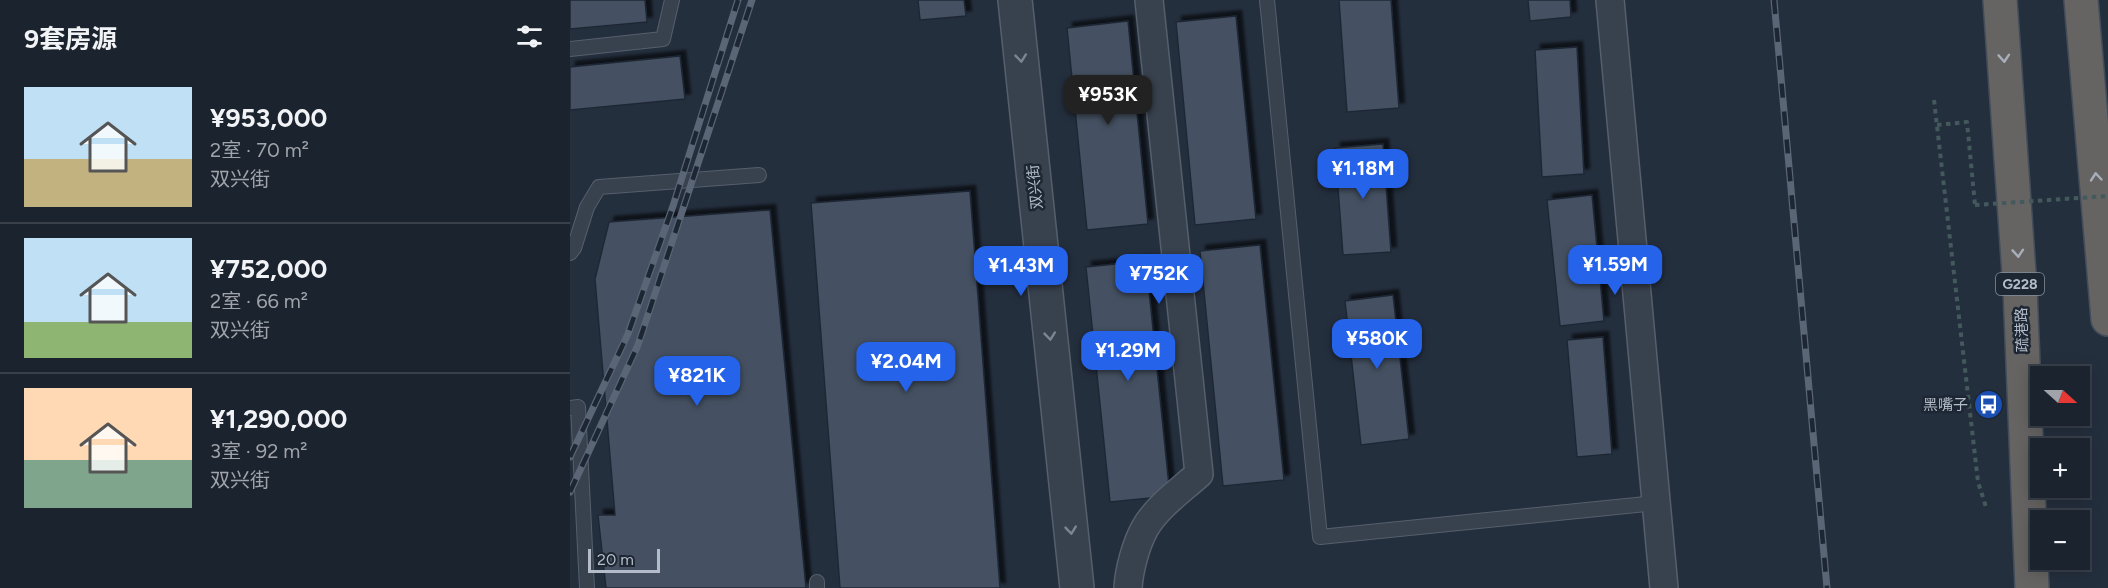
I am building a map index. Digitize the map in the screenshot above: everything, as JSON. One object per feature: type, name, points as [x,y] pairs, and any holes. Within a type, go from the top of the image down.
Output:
[{"type":"highway","name":"疏港路","points":[[2000,0],[2020,288],[2032,588]]},
{"type":"highway","points":[[2081,0],[2108,319]]},
{"type":"street","name":"双兴街","points":[[1015,0],[1077,588]]},
{"type":"street","points":[[1128,588],[1129,573],[1145,528],[1166,503],[1199,474],[1149,0]]},
{"type":"street","points":[[1610,0],[1664,588]]},
{"type":"lane","points":[[570,49],[663,39],[672,0]]},
{"type":"lane","points":[[1267,0],[1320,537],[1656,503]]},
{"type":"lane","points":[[570,253],[574,248],[587,207],[599,187],[759,175]]},
{"type":"lane","points":[[570,408],[578,407],[586,588]]},
{"type":"path","points":[[1934,100],[1978,482],[1986,507]]},
{"type":"path","points":[[1937,124],[1967,123],[1975,205],[2108,196]]},
{"type":"building","points":[[570,0],[645,0],[647,22],[570,29]]},
{"type":"building","points":[[918,0],[964,0],[966,16],[920,20]]},
{"type":"building","points":[[1339,0],[1391,0],[1399,108],[1347,112]]},
{"type":"building","points":[[1528,0],[1570,0],[1571,17],[1530,21]]},
{"type":"building","points":[[1236,16],[1256,219],[1195,225],[1176,22]]},
{"type":"building","points":[[1128,21],[1148,224],[1087,230],[1067,28]]},
{"type":"building","points":[[1577,47],[1584,174],[1542,177],[1535,50]]},
{"type":"building","points":[[680,56],[685,99],[570,110],[570,67]]},
{"type":"building","points":[[1383,144],[1391,252],[1343,255],[1335,148]]},
{"type":"building","points":[[970,191],[1000,588],[840,588],[811,203]]},
{"type":"building","points":[[1592,195],[1604,321],[1560,326],[1547,200]]},
{"type":"building","points":[[770,210],[806,588],[606,588],[598,515],[615,515],[595,279],[609,222]]},
{"type":"building","points":[[1260,245],[1284,480],[1223,486],[1200,251]]},
{"type":"building","points":[[1146,261],[1170,496],[1110,502],[1086,267]]},
{"type":"building","points":[[1393,295],[1409,439],[1361,445],[1345,301]]},
{"type":"building","points":[[1603,337],[1612,454],[1577,457],[1567,340]]},
{"type":"railway","points":[[570,457],[628,334],[673,206],[738,0]]},
{"type":"railway","points":[[570,492],[638,345],[752,0]]},
{"type":"railway","points":[[1774,0],[1827,588]]},
{"type":"place","name":"黑嘴子","points":[[1989,405]]}]
